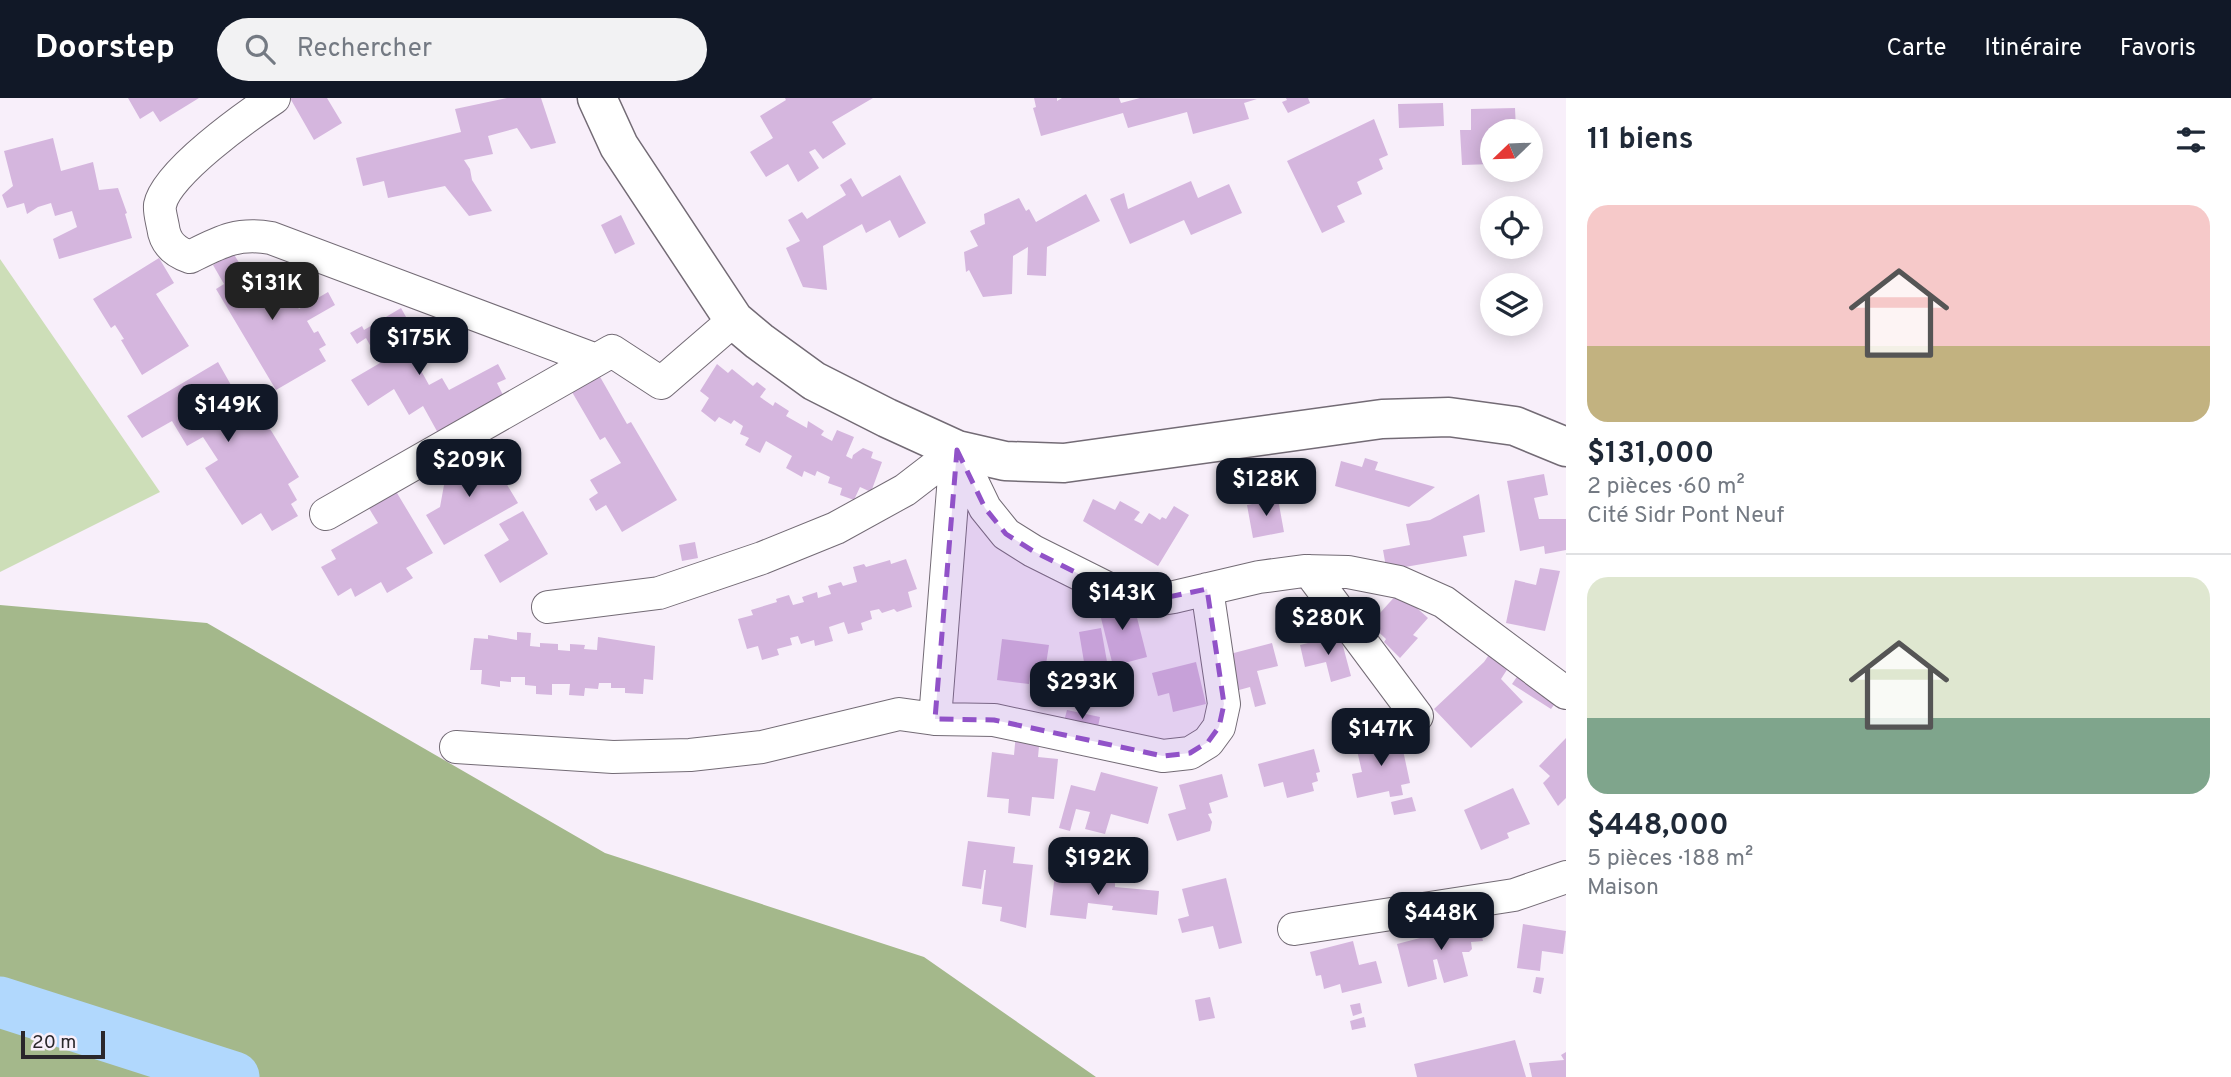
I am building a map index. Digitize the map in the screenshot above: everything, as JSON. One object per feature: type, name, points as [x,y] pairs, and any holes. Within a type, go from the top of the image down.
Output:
[{"type":"main road","points":[[597,98],[620,146],[734,320],[814,381],[957,450],[1005,461],[1064,463],[1382,419],[1449,417],[1515,426],[1566,447]]},
{"type":"street","points":[[274,98],[233,126],[174,180],[160,205],[164,235],[176,252],[190,257],[232,237],[251,234],[271,238],[596,360]]},
{"type":"street","points":[[326,514],[612,351],[661,383],[734,320]]},
{"type":"street","points":[[957,450],[985,508],[1006,534],[1033,551],[1124,596],[1149,601],[1259,577],[1309,571],[1348,572],[1399,582],[1444,601],[1566,693]]},
{"type":"street","points":[[548,607],[659,593],[762,558],[836,528],[905,490],[957,450]]},
{"type":"street","points":[[935,719],[957,450]]},
{"type":"street","points":[[1309,571],[1417,716]]},
{"type":"street","points":[[456,747],[612,758],[690,755],[762,747],[899,714],[935,719],[994,720],[1163,756],[1190,753],[1208,742],[1219,727],[1224,704],[1207,589]]},
{"type":"street","points":[[1294,929],[1514,894],[1566,877]]},
{"type":"highlighted area","points":[[957,450],[985,508],[1006,534],[1033,551],[1123,596],[1149,601],[1207,589],[1224,704],[1219,727],[1208,742],[1190,753],[1163,756],[994,720],[935,719]]},
{"type":"green space","points":[[0,259],[160,492],[0,572]]},
{"type":"green space","points":[[0,605],[207,623],[605,853],[924,957],[1096,1077],[0,1077]]},
{"type":"building","points":[[128,98],[199,98],[160,122],[153,111],[140,119]]},
{"type":"building","points":[[290,98],[327,98],[342,123],[314,140]]},
{"type":"building","points":[[507,98],[541,98],[556,143],[531,149],[517,128],[488,136],[493,154],[464,160],[470,169],[472,180],[492,211],[469,216],[445,186],[388,198],[384,181],[363,186],[356,158],[461,132],[455,109]]},
{"type":"building","points":[[785,98],[873,98],[832,122],[846,144],[823,159],[815,149],[809,152],[819,168],[798,182],[788,164],[766,177],[750,152],[773,138],[760,116],[786,100]]},
{"type":"building","points":[[1034,98],[1057,98],[1057,101],[1062,98],[1119,98],[1121,103],[1140,98],[1257,99],[1244,103],[1249,119],[1193,134],[1187,112],[1128,128],[1123,113],[1041,136],[1033,108],[1036,107]]},
{"type":"building","points":[[1286,98],[1308,98],[1310,103],[1288,113],[1282,102],[1287,100]]},
{"type":"building","points":[[1443,103],[1444,126],[1399,128],[1398,104]]},
{"type":"building","points":[[1515,108],[1516,119],[1480,119],[1480,164],[1462,165],[1460,130],[1471,130],[1471,109]]},
{"type":"building","points":[[1374,119],[1388,155],[1379,159],[1383,169],[1357,182],[1362,194],[1337,206],[1345,222],[1322,233],[1287,161]]},
{"type":"building","points":[[53,138],[61,171],[93,162],[99,190],[118,188],[132,238],[59,259],[53,239],[77,227],[72,211],[55,216],[51,203],[27,214],[24,203],[7,208],[2,195],[13,186],[4,151]]},
{"type":"building","points":[[900,175],[926,223],[899,238],[890,220],[866,233],[862,224],[823,246],[827,290],[803,287],[786,248],[800,241],[788,220],[802,212],[807,219],[846,195],[840,185],[851,178],[862,197]]},
{"type":"building","points":[[1191,181],[1198,198],[1229,184],[1242,213],[1191,235],[1184,220],[1130,244],[1110,199],[1124,193],[1128,209]]},
{"type":"building","points":[[1086,194],[1100,221],[1047,247],[1046,276],[1027,275],[1028,247],[1013,256],[1012,294],[983,297],[969,270],[966,272],[964,252],[978,246],[970,231],[985,224],[984,214],[1019,198],[1036,222]]},
{"type":"building","points":[[621,215],[635,244],[615,254],[601,225]]},
{"type":"building","points":[[233,253],[245,272],[258,264],[275,292],[285,287],[299,309],[328,292],[335,305],[307,321],[314,333],[318,331],[326,345],[319,349],[326,361],[276,390],[216,289],[224,284],[213,265]]},
{"type":"building","points":[[159,258],[174,283],[156,294],[189,346],[142,375],[115,325],[111,328],[93,299]]},
{"type":"building","points":[[401,308],[419,340],[408,347],[429,385],[442,378],[449,390],[498,364],[506,379],[497,383],[504,397],[438,433],[423,406],[409,415],[394,389],[368,406],[351,380],[380,363],[366,338],[357,344],[350,333],[362,326],[364,330]]},
{"type":"building","points":[[218,362],[231,385],[234,384],[272,432],[299,477],[288,484],[297,500],[291,504],[298,516],[272,531],[261,513],[242,525],[205,468],[218,460],[203,437],[187,446],[172,421],[142,438],[127,416]]},
{"type":"building","points":[[717,364],[728,373],[732,369],[753,386],[757,382],[766,389],[760,397],[773,406],[775,402],[789,411],[786,416],[807,428],[808,421],[824,431],[821,435],[832,441],[837,430],[854,437],[846,456],[852,459],[853,455],[863,448],[873,452],[871,458],[882,462],[871,492],[860,487],[854,500],[840,495],[842,488],[828,483],[830,477],[817,471],[815,476],[804,471],[802,477],[786,468],[792,456],[766,441],[760,453],[745,445],[749,438],[740,434],[743,426],[734,420],[731,424],[719,417],[715,422],[701,411],[709,398],[700,391]]},
{"type":"building","points":[[599,375],[627,424],[631,422],[677,500],[622,532],[606,505],[596,511],[589,499],[598,493],[590,480],[621,463],[605,437],[600,440],[572,392]]},
{"type":"building","points":[[457,454],[485,461],[480,482],[483,483],[500,473],[518,503],[444,545],[426,515],[440,507],[448,463],[455,465]]},
{"type":"building","points":[[1365,458],[1378,462],[1375,470],[1435,487],[1409,507],[1335,486],[1341,461],[1362,467]]},
{"type":"building","points":[[1544,474],[1548,495],[1534,498],[1539,519],[1566,519],[1566,550],[1545,554],[1544,546],[1520,551],[1507,481]]},
{"type":"building","points":[[394,488],[433,553],[406,568],[413,578],[387,593],[381,582],[355,597],[351,588],[338,596],[321,567],[336,559],[331,550],[378,523],[367,505]]},
{"type":"building","points":[[1479,494],[1485,532],[1463,536],[1467,556],[1394,569],[1386,567],[1383,550],[1410,545],[1406,524],[1430,520]]},
{"type":"building","points":[[1093,499],[1115,510],[1120,501],[1140,512],[1134,520],[1142,524],[1149,513],[1160,520],[1162,517],[1166,519],[1174,506],[1189,515],[1158,566],[1083,521]]},
{"type":"building","points":[[1278,499],[1284,532],[1253,538],[1247,505]]},
{"type":"building","points":[[523,511],[548,554],[500,583],[484,555],[509,540],[499,524]]},
{"type":"building","points":[[695,542],[698,558],[682,561],[679,545]]},
{"type":"building","points":[[906,559],[917,589],[908,592],[912,607],[897,612],[894,609],[882,613],[879,609],[870,611],[872,619],[861,623],[863,630],[848,634],[844,622],[829,627],[833,641],[815,646],[814,640],[801,644],[798,636],[790,638],[792,645],[777,649],[779,655],[762,660],[758,646],[747,649],[738,619],[753,615],[751,610],[777,602],[776,599],[789,595],[793,605],[804,602],[802,597],[817,592],[818,598],[831,594],[828,586],[841,582],[843,586],[857,582],[853,567],[864,564],[866,567],[890,560],[891,564]]},
{"type":"building","points":[[1540,568],[1560,571],[1545,631],[1506,623],[1515,580],[1536,585]]},
{"type":"building","points":[[1399,592],[1428,618],[1413,635],[1418,638],[1400,658],[1370,624]]},
{"type":"building","points":[[1132,598],[1147,657],[1113,666],[1098,606]]},
{"type":"building","points":[[1101,628],[1111,684],[1074,690],[1070,664],[1084,662],[1079,632]]},
{"type":"building","points":[[517,632],[531,633],[530,646],[540,647],[540,643],[558,644],[558,650],[570,651],[570,644],[585,645],[584,649],[597,650],[598,637],[655,646],[653,680],[644,679],[643,694],[625,693],[625,688],[611,688],[611,683],[599,683],[598,689],[585,688],[584,696],[569,695],[570,684],[552,684],[552,695],[536,694],[536,686],[525,685],[525,677],[511,677],[511,682],[500,681],[500,687],[481,684],[482,670],[470,670],[474,638],[488,639],[488,635],[517,640]]},
{"type":"building","points":[[1340,635],[1351,676],[1331,682],[1326,662],[1305,667],[1300,645]]},
{"type":"building","points":[[1002,639],[1049,645],[1045,671],[1031,669],[1029,684],[997,680]]},
{"type":"building","points":[[1272,643],[1278,666],[1257,671],[1266,704],[1255,707],[1250,687],[1239,690],[1230,654]]},
{"type":"building","points":[[1493,649],[1512,662],[1501,679],[1523,702],[1471,748],[1434,709],[1484,662]]},
{"type":"building","points":[[1196,662],[1206,704],[1173,712],[1169,693],[1158,696],[1152,673]]},
{"type":"building","points":[[1523,668],[1562,694],[1551,709],[1512,684]]},
{"type":"building","points":[[1067,710],[1100,717],[1097,731],[1063,725]]},
{"type":"building","points":[[1016,733],[1040,736],[1038,757],[1058,759],[1054,799],[1032,797],[1030,816],[1008,813],[1009,799],[987,797],[992,752],[1014,755]]},
{"type":"building","points":[[1400,736],[1410,783],[1401,785],[1403,795],[1390,797],[1389,791],[1357,798],[1352,774],[1362,772],[1356,746]]},
{"type":"building","points":[[1566,738],[1566,798],[1558,806],[1543,783],[1550,776],[1539,766]]},
{"type":"building","points":[[1314,749],[1320,772],[1316,773],[1318,781],[1312,783],[1314,791],[1287,798],[1283,782],[1264,787],[1258,764]]},
{"type":"building","points":[[1101,772],[1158,787],[1148,824],[1111,814],[1105,834],[1085,829],[1090,812],[1076,809],[1070,831],[1059,828],[1071,785],[1095,791]]},
{"type":"building","points":[[1222,774],[1228,797],[1209,803],[1212,813],[1208,814],[1212,822],[1210,831],[1177,841],[1168,814],[1186,809],[1179,785]]},
{"type":"building","points":[[1513,788],[1530,824],[1507,833],[1509,838],[1481,850],[1464,810]]},
{"type":"building","points":[[1412,797],[1416,811],[1394,815],[1391,802]]},
{"type":"building","points":[[968,841],[1015,847],[1013,863],[1033,865],[1026,928],[1000,921],[1002,907],[982,904],[986,870],[981,889],[962,886]]},
{"type":"building","points":[[1055,874],[1115,881],[1115,887],[1159,891],[1157,915],[1112,910],[1113,906],[1088,903],[1086,919],[1050,915]]},
{"type":"building","points":[[1226,878],[1242,943],[1219,949],[1213,926],[1182,933],[1178,919],[1189,916],[1182,889]]},
{"type":"building","points":[[1476,914],[1483,941],[1471,942],[1472,949],[1462,952],[1468,976],[1444,983],[1437,959],[1433,960],[1437,979],[1408,987],[1397,944],[1451,930],[1449,916]]},
{"type":"building","points":[[1523,924],[1566,931],[1563,954],[1542,951],[1540,971],[1517,968]]},
{"type":"building","points":[[1353,941],[1359,965],[1376,961],[1382,983],[1342,993],[1340,984],[1324,989],[1321,975],[1316,976],[1310,952]]},
{"type":"building","points":[[1536,977],[1544,978],[1541,994],[1533,992]]},
{"type":"building","points":[[1210,997],[1215,1018],[1199,1021],[1195,1000]]},
{"type":"building","points":[[1360,1003],[1362,1013],[1353,1016],[1350,1005]]},
{"type":"building","points":[[1364,1017],[1366,1027],[1352,1030],[1350,1021]]},
{"type":"building","points":[[1515,1040],[1526,1077],[1417,1077],[1414,1064]]},
{"type":"building","points":[[1566,1052],[1566,1077],[1532,1077],[1529,1063],[1564,1060],[1561,1055]]},
{"type":"waterway","points":[[0,1002],[234,1077]]}]
